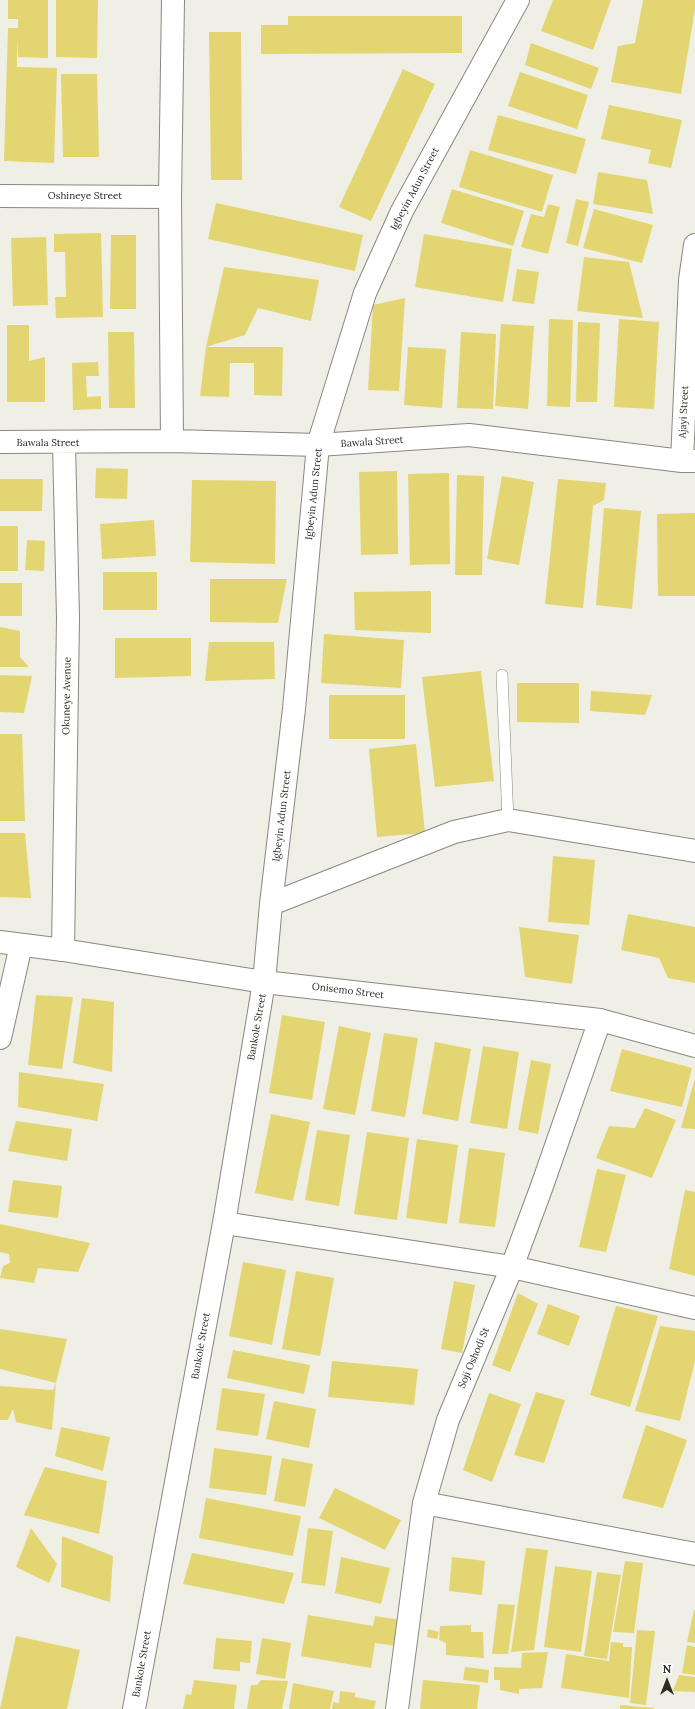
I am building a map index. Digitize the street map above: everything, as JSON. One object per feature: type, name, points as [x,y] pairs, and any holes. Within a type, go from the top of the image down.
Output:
[{"type":"street","points":[[172,441],[170,197],[173,0]]},
{"type":"street","name":"Igbeyin Adun Street","points":[[264,982],[271,904],[294,709],[318,445],[365,292],[402,211],[518,0]]},
{"type":"street","name":"Oshineye Street","points":[[0,196],[170,197]]},
{"type":"street","name":"Ajayi Street","points":[[688,461],[690,280],[695,245]]},
{"type":"street","name":"Bawala Street","points":[[0,442],[64,443],[172,441],[318,445],[468,435],[688,461]]},
{"type":"street","name":"Okuneye Avenue","points":[[63,950],[68,618],[64,443]]},
{"type":"street","points":[[271,904],[454,832],[508,820],[695,851]]},
{"type":"street","points":[[0,1038],[10,944]]},
{"type":"street","name":"Onisemo Street","points":[[10,944],[63,950],[264,982],[600,1020],[695,1046]]},
{"type":"street","name":"Bankole Street","points":[[134,1709],[224,1223],[264,982]]},
{"type":"street","name":"Soji Oshodi St","points":[[397,1709],[424,1503],[448,1420],[512,1267],[600,1020]]},
{"type":"street","points":[[224,1223],[512,1267],[695,1308]]},
{"type":"street","points":[[424,1503],[695,1554]]},
{"type":"lane","points":[[502,675],[508,820]]},
{"type":"building","points":[[8,0],[48,0],[48,58],[18,57],[17,38],[17,67],[57,68],[54,163],[4,161],[8,28],[18,28],[18,19],[8,19]]},
{"type":"building","points":[[56,0],[98,0],[97,58],[56,57]]},
{"type":"building","points":[[553,0],[611,0],[593,50],[541,31]]},
{"type":"building","points":[[643,0],[695,0],[695,9],[681,94],[611,82],[618,46],[635,43]]},
{"type":"building","points":[[288,16],[462,16],[462,53],[261,54],[261,25],[288,25]]},
{"type":"building","points":[[209,32],[241,32],[242,180],[211,180]]},
{"type":"building","points":[[531,43],[599,68],[591,89],[525,65]]},
{"type":"building","points":[[403,69],[435,84],[371,221],[339,207]]},
{"type":"building","points":[[520,72],[588,95],[577,129],[508,106]]},
{"type":"building","points":[[61,74],[97,74],[99,157],[63,157]]},
{"type":"building","points":[[609,105],[682,120],[671,168],[648,163],[651,150],[601,139]]},
{"type":"building","points":[[498,115],[586,139],[576,174],[488,150]]},
{"type":"building","points":[[470,150],[553,175],[542,212],[459,187]]},
{"type":"building","points":[[598,172],[647,180],[653,214],[593,204]]},
{"type":"building","points":[[452,189],[524,211],[513,246],[441,223]]},
{"type":"building","points":[[576,199],[589,202],[578,246],[566,243]]},
{"type":"building","points":[[216,203],[363,235],[355,271],[208,239]]},
{"type":"building","points":[[548,204],[560,207],[548,254],[521,247],[531,214],[544,217]]},
{"type":"building","points":[[594,209],[653,225],[642,263],[583,248]]},
{"type":"building","points":[[101,233],[103,317],[56,318],[55,297],[66,297],[65,252],[54,252],[54,234]]},
{"type":"building","points":[[424,234],[512,249],[503,302],[415,287]]},
{"type":"building","points":[[111,235],[136,235],[136,309],[110,309]]},
{"type":"building","points":[[46,237],[48,305],[13,306],[11,238]]},
{"type":"building","points":[[584,257],[629,262],[643,318],[577,311]]},
{"type":"building","points":[[224,267],[319,280],[311,321],[258,308],[245,335],[206,347]]},
{"type":"building","points":[[517,269],[539,272],[534,304],[512,301]]},
{"type":"building","points":[[405,298],[399,391],[368,390],[373,305]]},
{"type":"building","points":[[549,319],[573,320],[570,407],[547,406]]},
{"type":"building","points":[[619,319],[659,322],[654,409],[614,407]]},
{"type":"building","points":[[578,322],[600,323],[597,402],[576,402]]},
{"type":"building","points":[[501,324],[534,326],[528,409],[495,406]]},
{"type":"building","points":[[7,325],[29,325],[29,361],[45,357],[45,402],[7,402]]},
{"type":"building","points":[[108,332],[134,332],[135,408],[109,408]]},
{"type":"building","points":[[461,332],[496,334],[493,409],[457,408]]},
{"type":"building","points":[[206,347],[283,347],[282,396],[254,395],[254,363],[230,363],[229,397],[200,396]]},
{"type":"building","points":[[408,347],[446,349],[442,408],[404,405]]},
{"type":"building","points":[[98,362],[99,376],[86,376],[87,397],[101,396],[101,409],[73,410],[72,363]]},
{"type":"building","points":[[96,468],[128,469],[127,499],[95,498]]},
{"type":"building","points":[[397,471],[398,554],[361,555],[359,472]]},
{"type":"building","points":[[449,473],[450,564],[410,565],[408,474]]},
{"type":"building","points":[[457,475],[484,476],[482,575],[455,575]]},
{"type":"building","points":[[502,476],[534,482],[519,565],[487,559]]},
{"type":"building","points":[[0,479],[43,479],[42,511],[0,511]]},
{"type":"building","points":[[558,479],[606,483],[604,500],[593,506],[583,608],[545,604]]},
{"type":"building","points":[[192,480],[276,481],[275,564],[190,562]]},
{"type":"building","points":[[604,508],[641,511],[632,609],[596,605]]},
{"type":"building","points":[[695,513],[695,596],[658,596],[657,514]]},
{"type":"building","points":[[154,520],[156,556],[102,559],[100,524]]},
{"type":"building","points":[[0,526],[18,526],[18,571],[0,571]]},
{"type":"building","points":[[27,540],[45,541],[44,571],[25,570]]},
{"type":"building","points":[[103,572],[157,572],[157,610],[103,610]]},
{"type":"building","points":[[210,579],[287,579],[278,623],[210,622]]},
{"type":"building","points":[[0,583],[22,583],[22,616],[0,616]]},
{"type":"building","points":[[431,591],[431,633],[355,630],[354,592]]},
{"type":"building","points":[[0,627],[20,631],[20,657],[29,667],[0,667]]},
{"type":"building","points":[[324,634],[404,640],[401,688],[321,683]]},
{"type":"building","points":[[115,638],[191,638],[191,676],[115,678]]},
{"type":"building","points":[[209,642],[274,642],[275,679],[205,681]]},
{"type":"building","points":[[481,671],[494,781],[435,787],[422,677]]},
{"type":"building","points":[[0,675],[32,676],[24,713],[0,712]]},
{"type":"building","points":[[517,683],[579,683],[579,723],[517,722]]},
{"type":"building","points":[[591,691],[652,695],[645,715],[590,711]]},
{"type":"building","points":[[329,695],[405,695],[405,739],[329,739]]},
{"type":"building","points":[[0,734],[22,734],[25,821],[0,821]]},
{"type":"building","points":[[416,744],[425,833],[377,837],[369,749]]},
{"type":"building","points":[[0,833],[25,833],[31,898],[0,897]]},
{"type":"building","points":[[553,856],[595,860],[589,925],[548,922]]},
{"type":"building","points":[[628,914],[695,927],[695,983],[668,978],[659,958],[621,950]]},
{"type":"building","points":[[519,927],[579,935],[572,984],[525,977]]},
{"type":"building","points":[[36,995],[73,997],[62,1069],[28,1065]]},
{"type":"building","points":[[82,998],[114,1002],[112,1072],[73,1063]]},
{"type":"building","points":[[282,1015],[325,1022],[312,1100],[269,1093]]},
{"type":"building","points":[[339,1026],[371,1033],[355,1115],[323,1109]]},
{"type":"building","points":[[384,1033],[418,1038],[405,1117],[371,1111]]},
{"type":"building","points":[[435,1042],[471,1049],[458,1121],[422,1114]]},
{"type":"building","points":[[483,1046],[519,1052],[507,1129],[470,1123]]},
{"type":"building","points":[[622,1049],[692,1068],[682,1107],[610,1091]]},
{"type":"building","points":[[531,1060],[551,1064],[538,1134],[518,1130]]},
{"type":"building","points":[[19,1072],[104,1084],[97,1121],[18,1107]]},
{"type":"building","points":[[695,1078],[695,1129],[681,1128]]},
{"type":"building","points":[[645,1108],[676,1120],[652,1178],[596,1158],[609,1126],[635,1128]]},
{"type":"building","points":[[271,1114],[310,1122],[293,1201],[255,1193]]},
{"type":"building","points":[[16,1121],[72,1129],[67,1161],[8,1151]]},
{"type":"building","points":[[317,1130],[350,1135],[339,1206],[305,1200]]},
{"type":"building","points":[[367,1132],[409,1138],[397,1220],[354,1214]]},
{"type":"building","points":[[417,1139],[458,1145],[447,1224],[406,1218]]},
{"type":"building","points":[[469,1148],[505,1153],[495,1227],[459,1223]]},
{"type":"building","points":[[597,1169],[626,1175],[606,1252],[579,1247]]},
{"type":"building","points":[[13,1180],[62,1186],[58,1218],[8,1212]]},
{"type":"building","points":[[685,1190],[695,1192],[695,1276],[669,1269]]},
{"type":"building","points":[[0,1224],[90,1243],[78,1272],[38,1268],[34,1283],[0,1278],[3,1266],[10,1263],[9,1254],[0,1252]]},
{"type":"building","points":[[243,1262],[286,1270],[272,1345],[229,1336]]},
{"type":"building","points":[[296,1271],[334,1278],[320,1356],[282,1349]]},
{"type":"building","points":[[454,1281],[475,1285],[462,1353],[441,1349]]},
{"type":"building","points":[[518,1293],[538,1304],[510,1372],[492,1365]]},
{"type":"building","points":[[548,1304],[580,1316],[569,1346],[537,1334]]},
{"type":"building","points":[[616,1306],[658,1316],[630,1407],[590,1395]]},
{"type":"building","points":[[660,1326],[695,1331],[695,1361],[680,1421],[635,1411]]},
{"type":"building","points":[[0,1329],[67,1339],[56,1383],[0,1369]]},
{"type":"building","points":[[233,1350],[310,1365],[304,1394],[227,1378]]},
{"type":"building","points":[[332,1361],[418,1369],[414,1405],[328,1397]]},
{"type":"building","points":[[56,1383],[52,1430],[16,1422],[13,1409],[8,1420],[0,1420],[0,1386],[53,1390]]},
{"type":"building","points":[[222,1388],[265,1394],[258,1436],[216,1430]]},
{"type":"building","points":[[536,1392],[565,1400],[544,1463],[514,1455]]},
{"type":"building","points":[[489,1393],[521,1404],[492,1482],[463,1470]]},
{"type":"building","points":[[274,1401],[316,1409],[309,1448],[266,1439]]},
{"type":"building","points":[[646,1425],[687,1440],[663,1508],[622,1498]]},
{"type":"building","points":[[61,1427],[110,1437],[103,1471],[55,1456]]},
{"type":"building","points":[[214,1448],[272,1456],[266,1495],[209,1488]]},
{"type":"building","points":[[282,1458],[313,1464],[305,1507],[274,1501]]},
{"type":"building","points":[[45,1467],[107,1481],[99,1534],[24,1515]]},
{"type":"building","points":[[335,1488],[401,1520],[385,1550],[319,1518]]},
{"type":"building","points":[[206,1498],[301,1516],[293,1556],[199,1538]]},
{"type":"building","points":[[31,1528],[57,1564],[49,1583],[16,1567]]},
{"type":"building","points":[[308,1528],[333,1531],[325,1586],[301,1583]]},
{"type":"building","points":[[62,1536],[113,1556],[110,1602],[61,1587]]},
{"type":"building","points":[[526,1548],[548,1550],[534,1650],[511,1652]]},
{"type":"building","points":[[192,1553],[294,1573],[284,1604],[183,1584]]},
{"type":"building","points":[[341,1557],[390,1568],[381,1604],[335,1593]]},
{"type":"building","points":[[452,1557],[485,1561],[482,1595],[449,1591]]},
{"type":"building","points":[[625,1561],[643,1563],[634,1633],[613,1632]]},
{"type":"building","points":[[555,1566],[592,1571],[581,1652],[544,1647]]},
{"type":"building","points":[[597,1572],[621,1575],[607,1659],[584,1656]]},
{"type":"building","points":[[498,1604],[515,1605],[508,1654],[492,1654]]},
{"type":"building","points":[[695,1610],[695,1643],[687,1642]]},
{"type":"building","points":[[308,1615],[373,1626],[375,1616],[401,1620],[396,1646],[375,1643],[371,1668],[301,1656]]},
{"type":"building","points":[[471,1625],[471,1632],[483,1632],[484,1658],[446,1655],[446,1643],[439,1640],[440,1626]]},
{"type":"building","points":[[428,1629],[439,1632],[437,1639],[427,1637]]},
{"type":"building","points":[[637,1630],[655,1631],[646,1705],[630,1703]]},
{"type":"building","points":[[16,1636],[80,1650],[67,1709],[0,1709]]},
{"type":"building","points":[[216,1638],[252,1641],[250,1663],[240,1662],[240,1671],[213,1669]]},
{"type":"building","points":[[262,1638],[291,1643],[285,1679],[256,1674]]},
{"type":"building","points":[[611,1642],[623,1643],[623,1647],[632,1647],[629,1698],[561,1688],[566,1654],[609,1661]]},
{"type":"building","points":[[687,1645],[695,1647],[695,1675],[682,1673]]},
{"type":"building","points":[[548,1652],[542,1688],[519,1689],[519,1694],[500,1690],[500,1680],[494,1680],[494,1667],[521,1668],[522,1653]]},
{"type":"building","points":[[465,1667],[489,1670],[488,1683],[463,1680]]},
{"type":"building","points":[[679,1675],[695,1677],[695,1692],[673,1691]]},
{"type":"building","points":[[194,1680],[237,1685],[234,1709],[183,1709],[186,1694],[191,1695]]},
{"type":"building","points":[[261,1680],[288,1681],[282,1709],[247,1709],[251,1685],[257,1685]]},
{"type":"building","points":[[423,1680],[480,1685],[477,1709],[420,1709]]},
{"type":"building","points":[[293,1683],[334,1691],[330,1709],[289,1709]]},
{"type":"building","points":[[340,1691],[355,1693],[355,1697],[376,1701],[374,1709],[332,1709],[333,1702],[339,1703]]},
{"type":"building","points":[[620,1705],[654,1708],[654,1709],[620,1709]]}]
